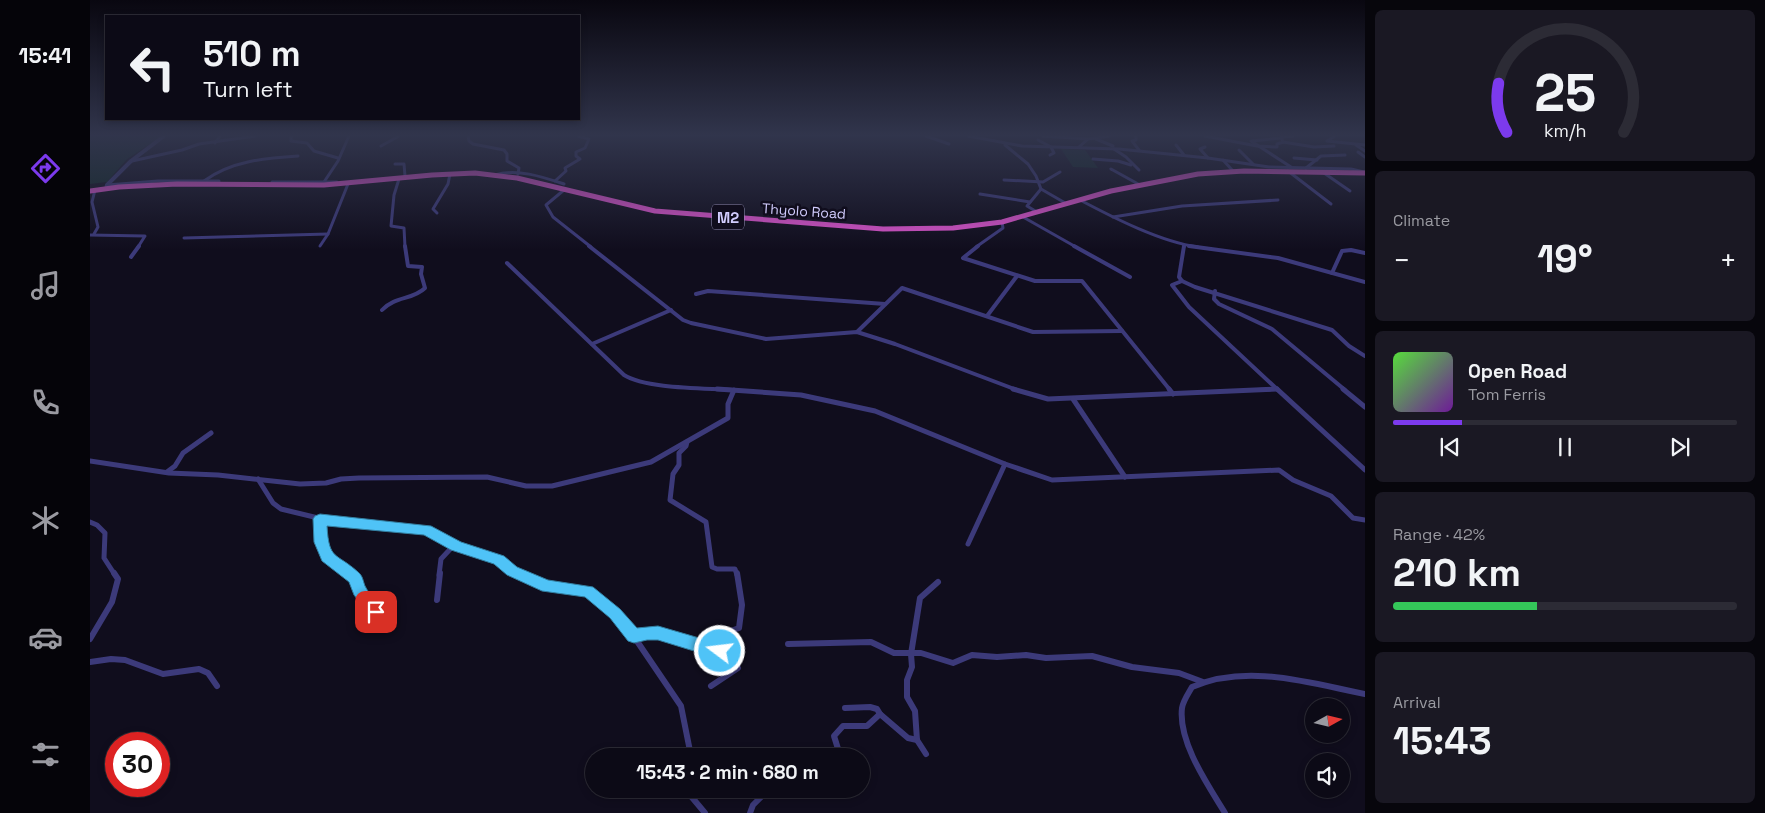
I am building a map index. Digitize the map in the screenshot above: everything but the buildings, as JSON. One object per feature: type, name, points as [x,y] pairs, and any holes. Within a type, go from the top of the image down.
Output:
[{"type":"highway","name":"Thyolo Road","points":[[92,191],[107,187],[149,184],[348,184],[433,175],[495,175],[564,187],[640,209],[883,229],[954,228],[1002,222],[1140,185],[1199,174]]},
{"type":"street","points":[[107,187],[119,174]]},
{"type":"street","points":[[204,181],[215,174]]},
{"type":"street","points":[[324,182],[329,174]]},
{"type":"street","points":[[264,185],[271,182],[324,182],[424,174]]},
{"type":"street","points":[[437,213],[433,209],[436,200],[449,184],[450,174]]},
{"type":"street","points":[[518,174],[555,181],[564,187],[546,205],[553,217],[686,321],[766,339],[857,332],[895,344],[1025,393],[1048,399],[1277,389]]},
{"type":"street","points":[[555,181],[563,174]]},
{"type":"street","points":[[1035,174],[1040,182],[1041,189],[1028,207],[1038,213]]},
{"type":"street","points":[[1004,180],[1045,182],[1057,174]]},
{"type":"street","points":[[1120,174],[1140,185]]},
{"type":"street","points":[[1295,174],[1331,204]]},
{"type":"street","points":[[1326,174],[1350,191]]},
{"type":"street","points":[[382,310],[389,302],[421,292],[425,288],[421,274],[422,267],[408,266],[406,262],[404,228],[391,226],[394,195],[399,179]]},
{"type":"street","points":[[107,187],[153,181],[219,181],[218,184]]},
{"type":"street","points":[[320,246],[328,234],[348,184]]},
{"type":"street","points":[[1041,189],[1067,204]]},
{"type":"street","points":[[92,191],[91,202],[98,227],[92,234]]},
{"type":"street","points":[[980,194],[1030,202]]},
{"type":"street","points":[[1080,200],[1112,217],[1184,245],[1269,257],[1365,282]]},
{"type":"street","points":[[1112,217],[1206,203],[1278,200]]},
{"type":"street","points":[[1023,217],[1130,277]]},
{"type":"street","points":[[1002,222],[1003,228],[963,258],[1039,282],[1082,281],[1173,394]]},
{"type":"street","points":[[92,234],[146,236],[131,257]]},
{"type":"street","points":[[184,238],[328,234]]},
{"type":"street","points":[[1184,245],[1179,277],[1182,281],[1195,287],[1215,291],[1332,330],[1349,346],[1365,356]]},
{"type":"street","points":[[1332,273],[1342,250],[1365,253]]},
{"type":"street","points":[[507,263],[624,375],[632,380],[656,384],[801,396],[875,411],[1005,464],[1052,480],[1279,470],[1293,480],[1331,496],[1353,518],[1365,520]]},
{"type":"street","points":[[987,316],[1017,276]]},
{"type":"street","points":[[1182,281],[1172,285],[1189,307],[1365,470]]},
{"type":"street","points":[[857,332],[902,288],[1033,332],[1122,330]]},
{"type":"street","points":[[696,294],[708,291],[734,295],[885,304]]},
{"type":"street","points":[[1215,291],[1214,299],[1219,304],[1272,329],[1365,407]]},
{"type":"street","points":[[592,344],[671,310]]},
{"type":"street","points":[[90,461],[167,472],[314,484],[359,478],[488,477],[526,486],[540,487],[641,466],[660,458],[728,418],[728,404],[734,390]]},
{"type":"street","points":[[1073,399],[1125,477]]},
{"type":"street","points":[[167,472],[183,453],[211,433]]},
{"type":"street","points":[[686,442],[686,446],[680,453],[678,465],[673,474],[670,500],[706,522],[712,567],[717,569],[735,569],[741,585],[741,621],[739,628],[720,635],[708,648]]},
{"type":"street","points":[[968,544],[1005,464]]},
{"type":"street","points":[[258,479],[277,507],[340,523],[426,530],[454,545],[499,560],[512,571],[547,586],[588,591],[615,614],[634,636],[663,682],[681,706],[689,748]]},
{"type":"street","points":[[320,519],[321,542],[327,557],[355,578],[359,590],[376,612]]},
{"type":"street","points":[[90,522],[105,534],[104,558],[118,579],[112,602],[90,639]]},
{"type":"street","points":[[436,600],[441,559],[454,545]]},
{"type":"street","points":[[926,754],[917,740],[915,711],[907,697],[908,676],[912,668],[911,654],[920,598],[938,582]]},
{"type":"street","points":[[634,636],[658,633],[720,651],[734,660],[738,668],[711,686]]},
{"type":"street","points":[[788,644],[871,642],[894,653],[921,653],[953,663],[972,655],[996,657],[1026,655],[1046,658],[1092,656],[1119,664],[1179,673],[1203,682]]},
{"type":"street","points":[[90,662],[125,660],[163,674],[199,669],[208,673],[217,686]]},
{"type":"street","points":[[1225,813],[1200,768],[1183,727],[1183,703],[1192,687],[1203,682],[1230,676],[1247,675],[1365,694]]},
{"type":"street","points":[[845,708],[870,707],[877,709],[880,714],[908,738],[917,740]]},
{"type":"street","points":[[838,748],[834,736],[843,726],[863,728],[872,724],[880,714]]},
{"type":"street","points":[[692,798],[699,803],[704,813]]},
{"type":"street","points":[[750,813],[753,804],[759,798]]},
{"type":"green space","points":[[90,174],[114,174],[107,182],[90,184]]},
{"type":"route","points":[[376,612],[359,590],[355,578],[327,557],[321,542],[322,529],[320,519],[340,523],[426,530],[456,546],[499,560],[512,571],[547,586],[588,591],[624,622],[634,636],[658,633],[720,651]]}]
